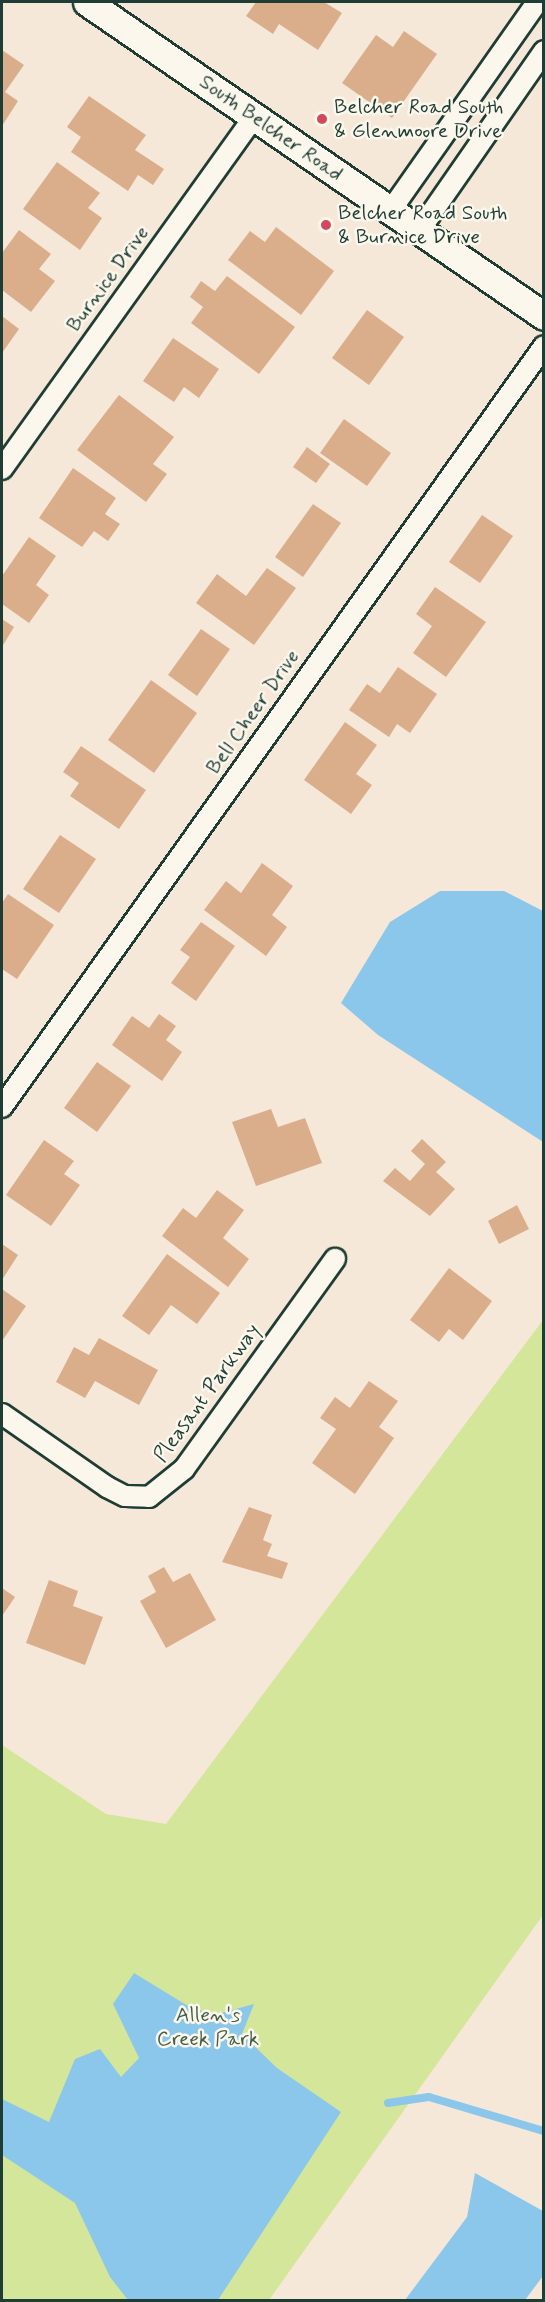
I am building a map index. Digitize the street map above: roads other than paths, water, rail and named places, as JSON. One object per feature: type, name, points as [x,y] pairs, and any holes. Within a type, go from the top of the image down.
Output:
[{"type":"main road","name":"South Belcher Road","points":[[87,2],[543,316]]},
{"type":"street","points":[[391,210],[537,2]]},
{"type":"street","points":[[419,231],[543,51]]},
{"type":"street","name":"Burnice Drive","points":[[2,469],[254,117]]},
{"type":"street","name":"Bell Cheer Drive","points":[[2,1107],[543,346]]},
{"type":"street","name":"Pleasant Parkway","points":[[2,1414],[108,1487],[125,1496],[149,1497],[184,1469],[335,1259]]},
{"type":"water","points":[[440,891],[504,891],[543,911],[543,1142],[378,1035],[341,1003],[390,922]]},
{"type":"water","points":[[134,1973],[188,2006],[214,2015],[254,2004],[242,2034],[277,2068],[341,2112],[218,2300],[128,2300],[110,2277],[75,2203],[2,2155],[2,2099],[49,2122],[75,2059],[100,2049],[121,2077],[139,2058],[113,2004]]},
{"type":"water","points":[[475,2173],[543,2211],[543,2276],[525,2300],[405,2300],[467,2217]]},
{"type":"waterway","points":[[388,2103],[429,2097],[544,2131]]},
{"type":"place","name":"Belcher Road South & Glenmoore Drive","points":[[322,119]]},
{"type":"place","name":"Belcher Road South & Burnice Drive","points":[[326,225]]},
{"type":"park label","name":"Allen's Creek Park","points":[[208,2027]]}]
